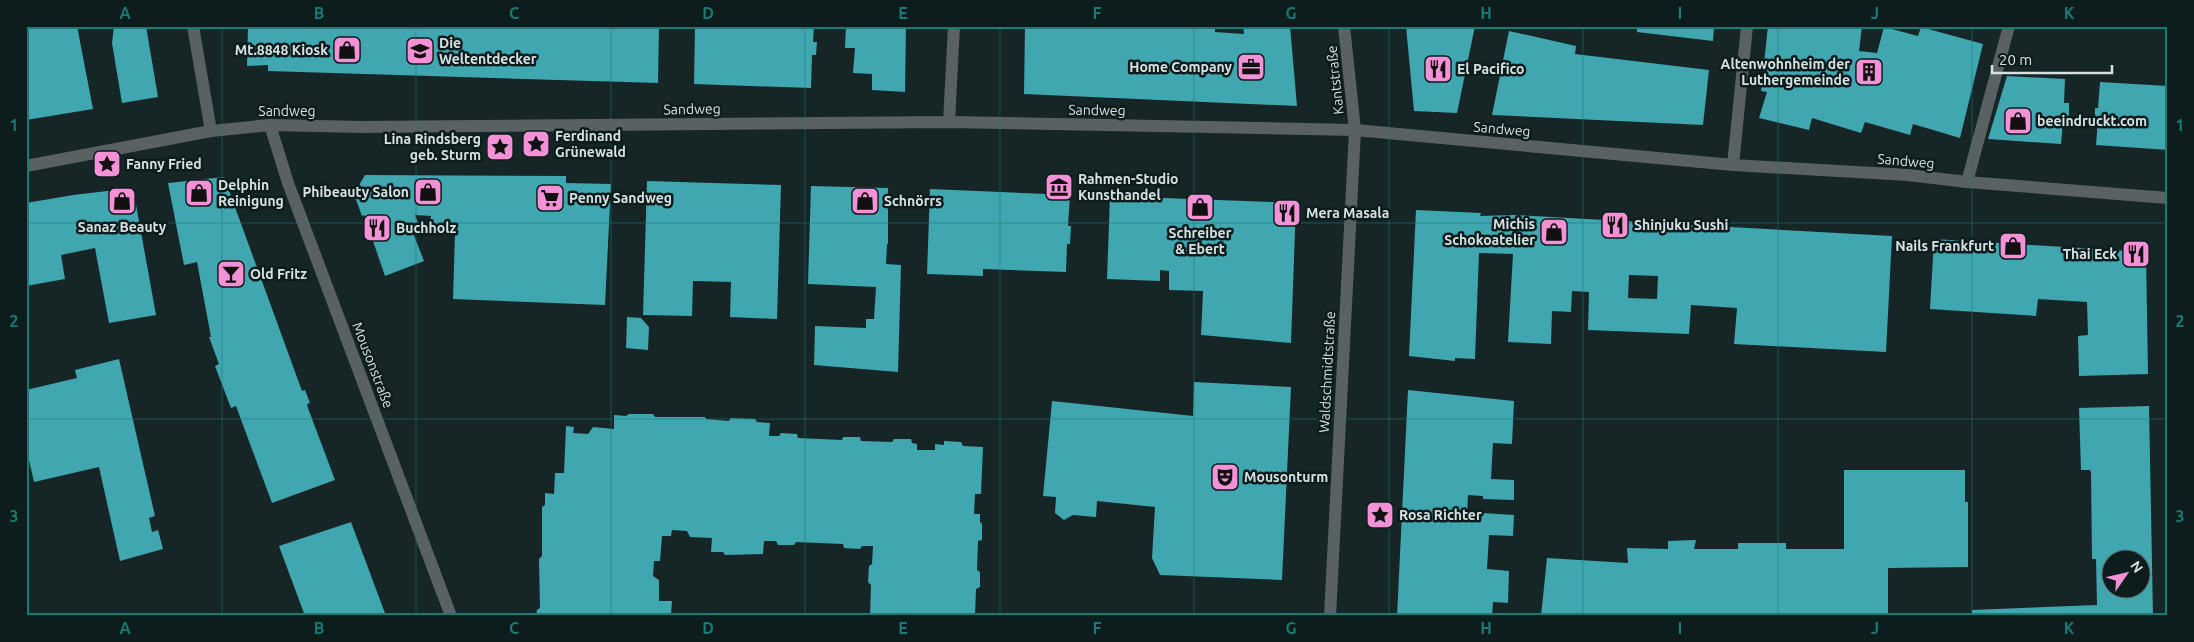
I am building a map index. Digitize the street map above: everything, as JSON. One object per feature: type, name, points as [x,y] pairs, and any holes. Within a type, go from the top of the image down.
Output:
[{"type":"street","points":[[193,26],[211,131]]},
{"type":"street","points":[[949,122],[954,26]]},
{"type":"street","name":"Kantstraße","points":[[1344,26],[1355,130]]},
{"type":"street","points":[[1733,165],[1747,26]]},
{"type":"street","points":[[1967,182],[2009,26]]},
{"type":"street","name":"Sandweg","points":[[26,166],[211,131],[270,125],[362,127],[949,122],[1355,130],[1733,165],[1908,175],[1967,182],[2168,198]]},
{"type":"street","name":"Mousonstraße","points":[[270,125],[288,183],[451,616]]},
{"type":"street","name":"Waldschmidtstraße","points":[[1330,616],[1355,130]]},
{"type":"building","points":[[26,26],[77,26],[93,109],[26,120]]},
{"type":"building","points":[[114,26],[146,26],[158,97],[122,103],[112,43]]},
{"type":"building","points":[[271,26],[659,26],[658,83],[268,71],[268,65],[247,66],[248,28],[271,28]]},
{"type":"building","points":[[695,26],[814,26],[813,42],[817,42],[816,55],[812,55],[811,88],[694,84]]},
{"type":"building","points":[[846,26],[906,26],[905,92],[872,90],[872,74],[853,73],[855,48],[845,48]]},
{"type":"building","points":[[1025,26],[1215,26],[1215,32],[1244,34],[1243,26],[1290,26],[1297,106],[1024,94]]},
{"type":"building","name":"El Pacifico","points":[[1406,26],[1475,26],[1457,113],[1414,111]]},
{"type":"building","points":[[1637,26],[1714,26],[1713,41],[1637,32]]},
{"type":"building","name":"Altenwohnheim der Luthergemeinde","points":[[1768,26],[1862,26],[1859,51],[1877,53],[1884,27],[1918,36],[1921,27],[1983,44],[1960,138],[1913,124],[1910,135],[1865,122],[1861,133],[1812,118],[1809,130],[1759,118],[1767,92],[1761,91]]},
{"type":"building","points":[[1509,31],[1576,46],[1575,54],[1709,70],[1703,125],[1492,115]]},
{"type":"building","points":[[2007,76],[2065,79],[2064,103],[2069,103],[2069,121],[2063,120],[2061,144],[1988,139]]},
{"type":"building","points":[[2100,82],[2168,86],[2168,150],[2096,145],[2098,120],[2095,120],[2095,108],[2098,108]]},
{"type":"building","points":[[365,175],[566,176],[566,183],[611,184],[605,305],[453,299],[455,232],[435,231],[430,221],[431,216],[415,215],[421,230],[413,233],[424,261],[385,276],[364,215],[362,216],[354,194]]},
{"type":"building","points":[[224,177],[302,391],[305,390],[310,403],[307,404],[308,408],[335,480],[272,503],[236,406],[231,408],[215,366],[219,364],[209,337],[211,337],[197,262],[184,265],[168,183]]},
{"type":"building","points":[[647,181],[781,185],[777,319],[730,317],[731,282],[693,281],[692,316],[643,315]]},
{"type":"building","points":[[811,186],[888,188],[886,264],[901,265],[898,372],[814,365],[815,326],[866,328],[866,319],[874,319],[876,287],[808,284]]},
{"type":"building","points":[[133,188],[156,315],[109,323],[95,248],[61,255],[65,279],[26,286],[26,203]]},
{"type":"building","points":[[930,189],[1070,195],[1068,226],[1071,226],[1070,244],[1067,244],[1066,272],[983,269],[983,276],[927,274]]},
{"type":"building","points":[[1110,196],[1296,203],[1291,343],[1201,335],[1203,291],[1169,290],[1169,271],[1160,270],[1160,281],[1107,279]]},
{"type":"building","points":[[1416,210],[1481,213],[1480,216],[1515,215],[1892,236],[1886,352],[1734,344],[1737,308],[1691,305],[1689,334],[1588,330],[1589,292],[1572,291],[1571,312],[1552,311],[1551,344],[1508,342],[1513,254],[1479,253],[1475,359],[1455,358],[1455,361],[1409,356]],"holes":[[[1629,275],[1658,276],[1657,299],[1628,298]]]},
{"type":"building","points":[[1934,239],[2146,252],[2148,374],[2079,376],[2078,336],[2088,335],[2087,302],[2038,299],[2036,316],[1930,309]]},
{"type":"building","points":[[627,317],[641,318],[649,327],[648,350],[626,348]]},
{"type":"building","points":[[119,359],[155,516],[149,518],[152,532],[158,530],[163,549],[120,561],[99,467],[34,482],[26,447],[26,390],[77,378],[75,370]]},
{"type":"building","name":"Mousonturm","points":[[1194,382],[1291,387],[1282,580],[1160,575],[1152,558],[1155,507],[1097,501],[1096,517],[1073,515],[1064,520],[1055,513],[1056,497],[1043,496],[1052,401],[1193,416]]},
{"type":"building","points":[[1408,390],[1514,401],[1512,444],[1493,443],[1491,479],[1514,480],[1514,500],[1483,499],[1483,496],[1468,495],[1467,517],[1482,517],[1482,513],[1514,515],[1513,536],[1489,535],[1487,569],[1509,571],[1508,603],[1493,602],[1492,616],[1397,616]]},
{"type":"building","points":[[2149,406],[2152,550],[2102,550],[2102,600],[2152,600],[2152,564],[2153,616],[1972,616],[1972,610],[2097,605],[2096,559],[2092,559],[2091,473],[2090,470],[2081,470],[2079,408]]},
{"type":"building","points":[[629,414],[653,414],[655,417],[705,417],[706,419],[729,421],[731,418],[755,419],[757,422],[770,423],[769,436],[779,436],[781,433],[797,434],[798,438],[842,440],[843,437],[860,437],[861,441],[892,442],[894,439],[911,439],[912,443],[917,444],[917,450],[935,450],[935,444],[944,445],[944,441],[961,442],[963,446],[983,447],[981,494],[975,494],[974,514],[980,514],[980,522],[982,524],[982,540],[978,541],[977,570],[980,572],[980,587],[976,589],[975,616],[870,616],[871,585],[868,582],[873,546],[862,546],[860,549],[844,548],[843,544],[796,542],[794,545],[778,545],[776,541],[764,541],[763,554],[725,555],[723,552],[711,552],[712,538],[690,537],[687,531],[672,530],[671,536],[662,536],[660,561],[654,561],[653,576],[659,580],[659,601],[672,601],[671,614],[673,616],[536,616],[537,610],[540,608],[539,559],[542,556],[542,507],[545,505],[545,493],[554,494],[555,473],[564,473],[566,426],[574,427],[573,433],[588,434],[593,427],[614,429],[614,415],[626,416]]},
{"type":"building","points":[[1844,470],[1965,470],[1965,502],[1968,502],[1968,567],[1888,568],[1888,616],[1541,616],[1547,558],[1628,563],[1627,548],[1668,549],[1668,541],[1696,540],[1694,549],[1738,549],[1738,543],[1786,543],[1786,549],[1844,549]]},
{"type":"building","points":[[351,522],[386,616],[305,616],[279,546]]},
{"type":"place","name":"Mt.8848 Kiosk","points":[[347,50]]},
{"type":"place","name":"Die Weltentdecker","points":[[420,51]]},
{"type":"place","name":"Home Company","points":[[1251,67]]},
{"type":"place","name":"El Pacifico","points":[[1438,69]]},
{"type":"place","name":"Altenwohnheim der Luthergemeinde","points":[[1869,72]]},
{"type":"place","name":"beeindruckt.com","points":[[2018,121]]},
{"type":"place","name":"Ferdinand Grünewald","points":[[536,144]]},
{"type":"place","name":"Lina Rindsberg geb. Sturm","points":[[500,147]]},
{"type":"place","name":"Fanny Fried","points":[[107,164]]},
{"type":"place","name":"Rahmen-Studio Kunsthandel","points":[[1059,187]]},
{"type":"place","name":"Phibeauty Salon","points":[[428,192]]},
{"type":"place","name":"Delphin Reinigung","points":[[199,193]]},
{"type":"place","name":"Penny Sandweg","points":[[550,198]]},
{"type":"place","name":"Sanaz Beauty","points":[[122,201]]},
{"type":"place","name":"Schnörrs","points":[[865,201]]},
{"type":"place","name":"Schreiber & Ebert","points":[[1200,207]]},
{"type":"place","name":"Mera Masala","points":[[1287,213]]},
{"type":"place","name":"Shinjuku Sushi","points":[[1615,225]]},
{"type":"place","name":"Buchholz","points":[[377,228]]},
{"type":"place","name":"Michis Schokoatelier","points":[[1554,232]]},
{"type":"place","name":"Nails Frankfurt","points":[[2013,246]]},
{"type":"place","name":"Thai Eck","points":[[2136,254]]},
{"type":"place","name":"Old Fritz","points":[[231,274]]},
{"type":"place","name":"Mousonturm","points":[[1225,477]]},
{"type":"place","name":"Rosa Richter","points":[[1380,515]]}]
